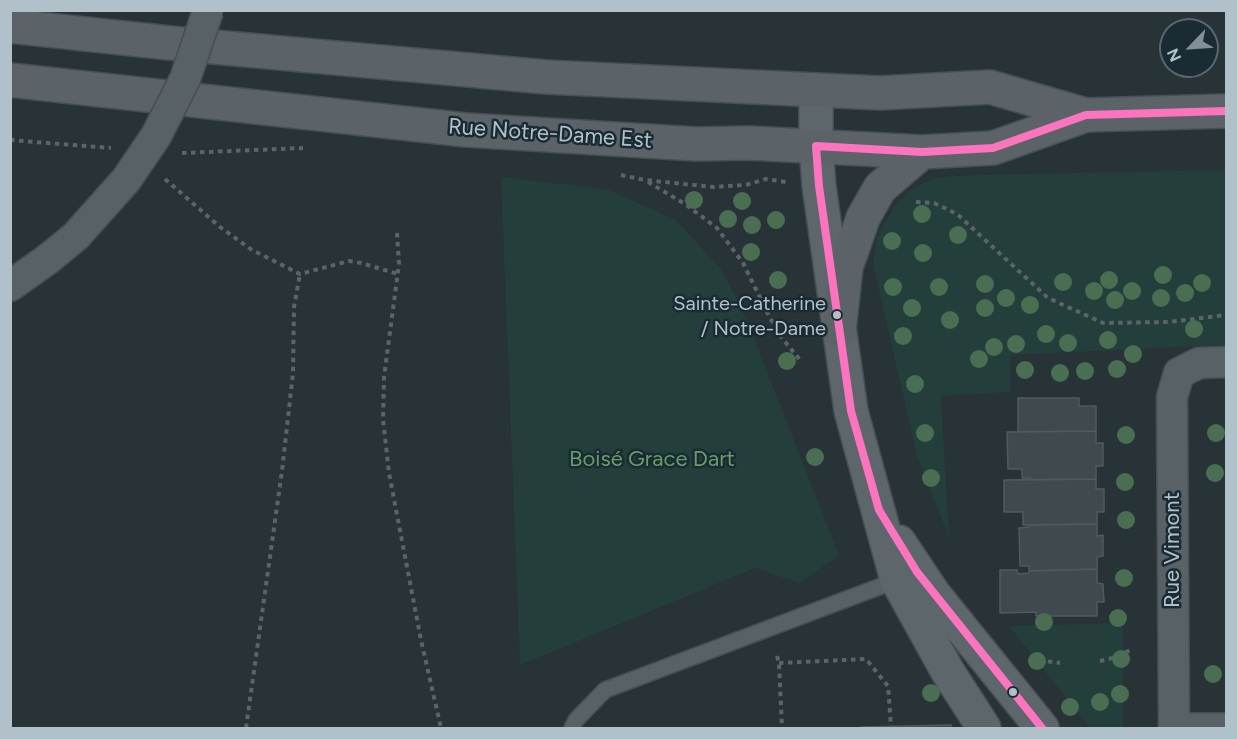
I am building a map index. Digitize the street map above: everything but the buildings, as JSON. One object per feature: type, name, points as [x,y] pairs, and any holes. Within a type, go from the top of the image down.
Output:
[{"type":"main road","name":"Rue Notre-Dame Est","points":[[10,26],[546,77],[880,93],[990,87],[1086,115]]},
{"type":"main road","name":"Rue Notre-Dame Est","points":[[10,80],[466,130],[696,144],[749,143],[922,152],[993,147],[1086,115],[1227,111]]},
{"type":"main road","points":[[839,330],[846,267],[863,218],[879,188],[922,152]]},
{"type":"street","points":[[10,286],[76,236],[126,180],[156,136],[185,79],[208,11]]},
{"type":"street","points":[[816,91],[819,186],[851,411],[879,510],[948,672],[984,729]]},
{"type":"street","name":"Rue Vimont","points":[[1174,725],[1172,397],[1179,373],[1199,363],[1227,362]]},
{"type":"street","points":[[907,576],[1042,729]]},
{"type":"lane","points":[[572,729],[576,720],[605,690],[907,576]]},
{"type":"lane","points":[[1174,725],[1227,721]]},
{"type":"path","points":[[10,140],[115,148]]},
{"type":"path","points":[[180,153],[303,148]]},
{"type":"path","points":[[611,173],[645,180],[712,187],[746,185],[766,179]]},
{"type":"path","points":[[161,176],[220,227],[252,250],[300,274],[349,261],[361,262],[398,274]]},
{"type":"path","points":[[645,180],[685,204],[717,228],[743,263],[782,338],[800,360]]},
{"type":"path","points":[[906,199],[934,202],[957,214],[1048,298],[1103,323],[1169,322],[1227,315]]},
{"type":"path","points":[[397,233],[398,274],[384,377],[383,419],[389,473],[421,640],[441,729]]},
{"type":"path","points":[[246,729],[282,471],[293,373],[294,307],[300,274]]},
{"type":"path","points":[[1100,661],[1117,657],[1131,649]]},
{"type":"path","points":[[777,656],[782,729]]},
{"type":"path","points":[[1023,656],[1029,659],[1060,663]]},
{"type":"path","points":[[779,663],[866,659],[888,686],[891,726]]},
{"type":"green space","points":[[1226,170],[1226,345],[1010,355],[1011,392],[941,396],[949,537],[917,456],[873,264],[877,237],[893,208],[912,189],[934,178],[972,175]]},
{"type":"green space","name":"Boisé Grace Dart","points":[[501,177],[606,189],[676,220],[720,268],[742,308],[839,555],[800,583],[755,568],[520,665]]},
{"type":"green space","points":[[1123,623],[1123,728],[1090,728],[1009,626]]},
{"type":"transit line","points":[[1042,728],[917,572],[879,510],[851,411],[819,186],[816,146],[922,152],[993,148],[1086,115],[1226,111]]},
{"type":"place","name":"Sainte-Catherine / Notre-Dame","points":[[837,315]]}]
